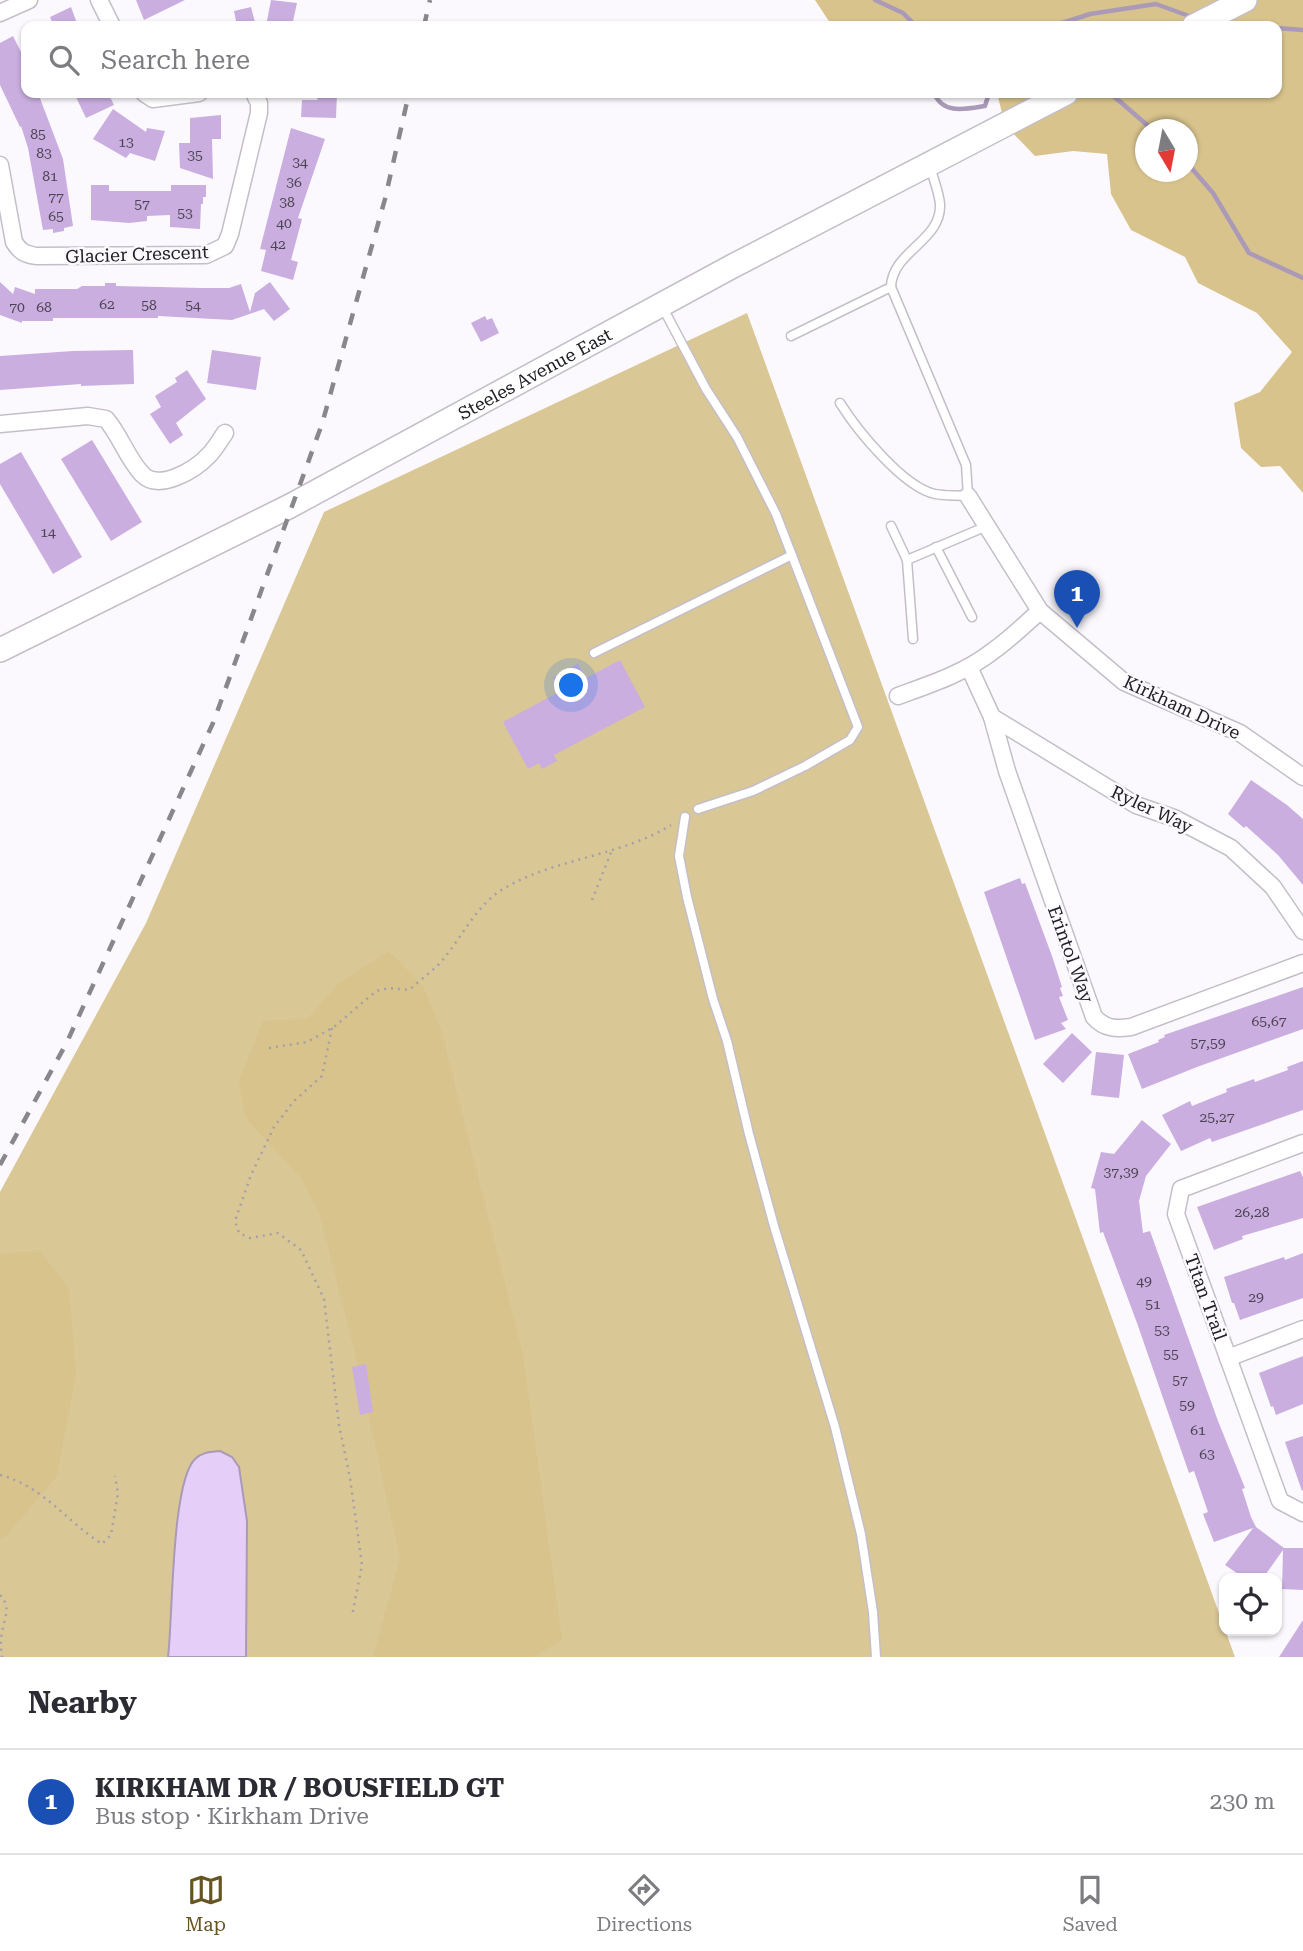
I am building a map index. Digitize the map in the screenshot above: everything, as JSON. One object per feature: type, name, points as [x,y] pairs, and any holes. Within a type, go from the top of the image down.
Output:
[{"type":"main road","points":[[1204,21],[1245,0]]},
{"type":"main road","name":"Steeles Avenue East","points":[[0,650],[290,506],[929,163],[1056,98]]},
{"type":"street","points":[[0,13],[29,0]]},
{"type":"street","points":[[99,0],[110,21]]},
{"type":"street","name":"Glacier Crescent","points":[[0,165],[14,242],[25,254],[206,255],[225,246],[230,234],[259,113],[256,98]]},
{"type":"street","points":[[0,424],[88,416],[106,419],[142,474],[160,482],[173,479],[208,457],[225,433]]},
{"type":"street","name":"Kirkham Drive","points":[[968,496],[1040,611],[1124,682],[1240,733],[1303,777]]},
{"type":"street","points":[[898,696],[969,667],[993,652],[1040,611]]},
{"type":"street","points":[[969,667],[992,717]]},
{"type":"street","name":"Ryler Way","points":[[992,717],[1136,805],[1174,818],[1231,848],[1273,887],[1303,931]]},
{"type":"street","name":"Erintol Way","points":[[992,717],[1007,771],[1045,882],[1094,1017],[1101,1025],[1131,1027],[1303,963]]},
{"type":"street","name":"Titan Trail","points":[[1303,1143],[1181,1189],[1176,1214],[1280,1501],[1303,1513]]},
{"type":"street","points":[[1228,1359],[1303,1329]]},
{"type":"lane","points":[[840,403],[858,431],[915,486],[934,494],[968,496],[966,465],[891,287],[891,279],[900,261],[928,234],[937,219],[940,205],[929,163]]},
{"type":"lane","points":[[791,336],[891,287]]},
{"type":"lane","points":[[661,306],[706,389],[737,437],[776,514],[858,727],[850,740],[805,766],[753,791],[698,809]]},
{"type":"lane","points":[[891,526],[907,560],[913,639]]},
{"type":"lane","points":[[907,560],[987,526]]},
{"type":"lane","points":[[936,547],[972,617]]},
{"type":"lane","points":[[593,653],[792,555]]},
{"type":"lane","points":[[685,817],[679,856],[687,897],[713,999],[727,1041],[756,1160],[838,1440],[861,1534],[873,1612],[876,1657]]},
{"type":"path","points":[[269,1048],[307,1042],[332,1028],[376,991],[389,988],[409,990],[442,961],[483,905],[500,891],[525,878],[651,838],[685,817]]},
{"type":"path","points":[[592,900],[612,850]]},
{"type":"path","points":[[332,1028],[322,1076],[294,1101],[274,1127],[251,1175],[235,1221],[239,1233],[250,1238],[278,1233],[301,1250],[324,1299],[339,1425],[350,1479],[362,1565],[352,1616]]},
{"type":"path","points":[[0,1475],[29,1486],[102,1544],[111,1535],[118,1493],[115,1476]]},
{"type":"path","points":[[0,1595],[6,1601],[8,1612],[2,1633],[2,1657]]},
{"type":"shaded area","points":[[815,0],[1303,0],[1303,493],[1280,466],[1261,467],[1241,448],[1234,403],[1260,392],[1292,352],[1257,313],[1198,283],[1185,257],[1131,230],[1111,194],[1107,154],[1073,151],[1035,156],[1005,125],[998,98],[1282,98],[1282,21],[829,21]]},
{"type":"shaded area","points":[[747,313],[1219,1613],[1219,1636],[1227,1636],[1235,1657],[0,1657],[0,1192],[146,923],[324,512]]},
{"type":"shaded area","points":[[389,951],[423,986],[441,1030],[523,1355],[562,1640],[533,1657],[373,1657],[400,1558],[354,1349],[319,1212],[300,1177],[245,1117],[239,1081],[263,1021],[308,1018],[338,984]]},
{"type":"shaded area","points":[[40,1251],[69,1289],[76,1373],[57,1476],[6,1536],[0,1538],[0,1254]]},
{"type":"shaded area","points":[[220,1451],[232,1457],[239,1467],[247,1521],[246,1657],[168,1657],[174,1552],[181,1495],[187,1473],[195,1459]]},
{"type":"building","points":[[136,0],[185,0],[144,20]]},
{"type":"building","points":[[271,0],[297,3],[293,21],[267,21]]},
{"type":"building","points":[[71,7],[76,21],[52,21],[50,17]]},
{"type":"building","points":[[251,7],[255,21],[236,21],[234,11]]},
{"type":"building","points":[[13,36],[21,52],[21,98],[40,98],[63,159],[73,226],[64,228],[64,231],[53,233],[53,229],[43,230],[28,148],[21,126],[0,85],[0,43]]},
{"type":"building","points":[[76,98],[110,98],[114,105],[86,118]]},
{"type":"building","points":[[317,98],[337,98],[336,118],[301,117],[302,100],[318,100]]},
{"type":"building","points":[[113,109],[146,132],[147,128],[165,131],[155,161],[130,153],[126,158],[93,139]]},
{"type":"building","points":[[221,115],[221,139],[212,139],[213,179],[180,168],[179,143],[190,143],[190,118]]},
{"type":"building","points":[[291,128],[325,139],[298,218],[302,219],[291,260],[298,262],[293,280],[261,271],[266,250],[260,249]]},
{"type":"building","points":[[91,185],[109,185],[109,191],[171,191],[171,185],[206,185],[206,197],[203,197],[201,204],[200,229],[170,227],[170,215],[147,216],[147,221],[129,223],[91,220]]},
{"type":"building","points":[[0,282],[13,294],[15,287],[35,294],[35,289],[77,289],[82,286],[105,286],[105,283],[116,283],[116,286],[202,288],[229,288],[241,284],[250,312],[255,293],[270,282],[290,309],[274,321],[264,309],[232,320],[158,316],[53,318],[53,321],[22,323],[0,315]]},
{"type":"building","points":[[485,316],[487,320],[492,318],[499,333],[481,342],[471,323]]},
{"type":"building","points":[[133,350],[134,384],[81,384],[0,390],[0,356]]},
{"type":"building","points":[[212,350],[261,357],[256,390],[207,383]]},
{"type":"building","points":[[187,370],[206,399],[176,423],[183,435],[170,444],[150,414],[161,407],[155,396],[177,382],[175,378]]},
{"type":"building","points":[[92,440],[142,522],[111,541],[61,459]]},
{"type":"building","points":[[21,452],[82,557],[53,574],[0,484],[0,464]]},
{"type":"building","points":[[620,660],[645,707],[554,755],[557,761],[542,769],[539,763],[528,769],[503,722],[561,691],[553,677],[578,664],[586,678]]},
{"type":"building","points":[[1251,780],[1303,819],[1303,885],[1278,855],[1246,826],[1244,828],[1228,814]]},
{"type":"building","points":[[1020,878],[1022,884],[1025,883],[1052,956],[1062,987],[1063,996],[1059,997],[1068,1020],[1061,1023],[1066,1029],[1035,1040],[984,892]]},
{"type":"building","points":[[1303,987],[1303,1029],[1142,1089],[1128,1054],[1159,1042],[1164,1035]]},
{"type":"building","points":[[1072,1033],[1092,1052],[1063,1083],[1043,1064]]},
{"type":"building","points":[[1096,1052],[1124,1055],[1119,1098],[1091,1095]]},
{"type":"building","points":[[1303,1061],[1303,1110],[1212,1142],[1210,1138],[1181,1151],[1162,1115],[1190,1101],[1192,1106],[1227,1092],[1226,1089],[1288,1070],[1287,1067]]},
{"type":"building","points":[[1142,1120],[1171,1144],[1146,1176],[1139,1201],[1143,1233],[1150,1231],[1245,1488],[1242,1489],[1251,1517],[1256,1527],[1284,1548],[1303,1548],[1303,1590],[1282,1589],[1283,1550],[1267,1573],[1237,1573],[1225,1565],[1253,1528],[1214,1542],[1203,1514],[1208,1512],[1194,1471],[1189,1473],[1137,1323],[1103,1232],[1100,1233],[1095,1189],[1091,1188],[1101,1152],[1114,1154]]},
{"type":"building","points":[[1300,1171],[1303,1177],[1303,1218],[1242,1236],[1243,1239],[1214,1250],[1197,1207]]},
{"type":"building","points":[[1303,1253],[1303,1298],[1240,1320],[1224,1277]]},
{"type":"building","points":[[1303,1356],[1303,1404],[1276,1415],[1259,1373]]},
{"type":"building","points":[[366,1364],[373,1412],[360,1415],[352,1367]]},
{"type":"building","points":[[1303,1436],[1303,1490],[1302,1491],[1285,1442]]},
{"type":"building","points":[[1303,1620],[1303,1657],[1279,1657]]},
{"type":"waterway","points":[[875,0],[903,13],[911,21]]},
{"type":"waterway","points":[[1068,21],[1090,14],[1156,4],[1189,16]]},
{"type":"waterway","points":[[1282,28],[1303,30]]},
{"type":"waterway","points":[[937,98],[943,105],[956,109],[985,106],[987,98]]},
{"type":"waterway","points":[[1116,98],[1140,119]]},
{"type":"waterway","points":[[1198,176],[1213,193],[1249,253],[1303,278]]},
{"type":"railway","points":[[425,21],[430,0]]},
{"type":"railway","points":[[0,1165],[67,1042],[213,723],[322,424],[385,199],[408,98]]},
{"type":"place","name":"KIRKHAM DR / BOUSFIELD GT","points":[[1077,628]]}]
